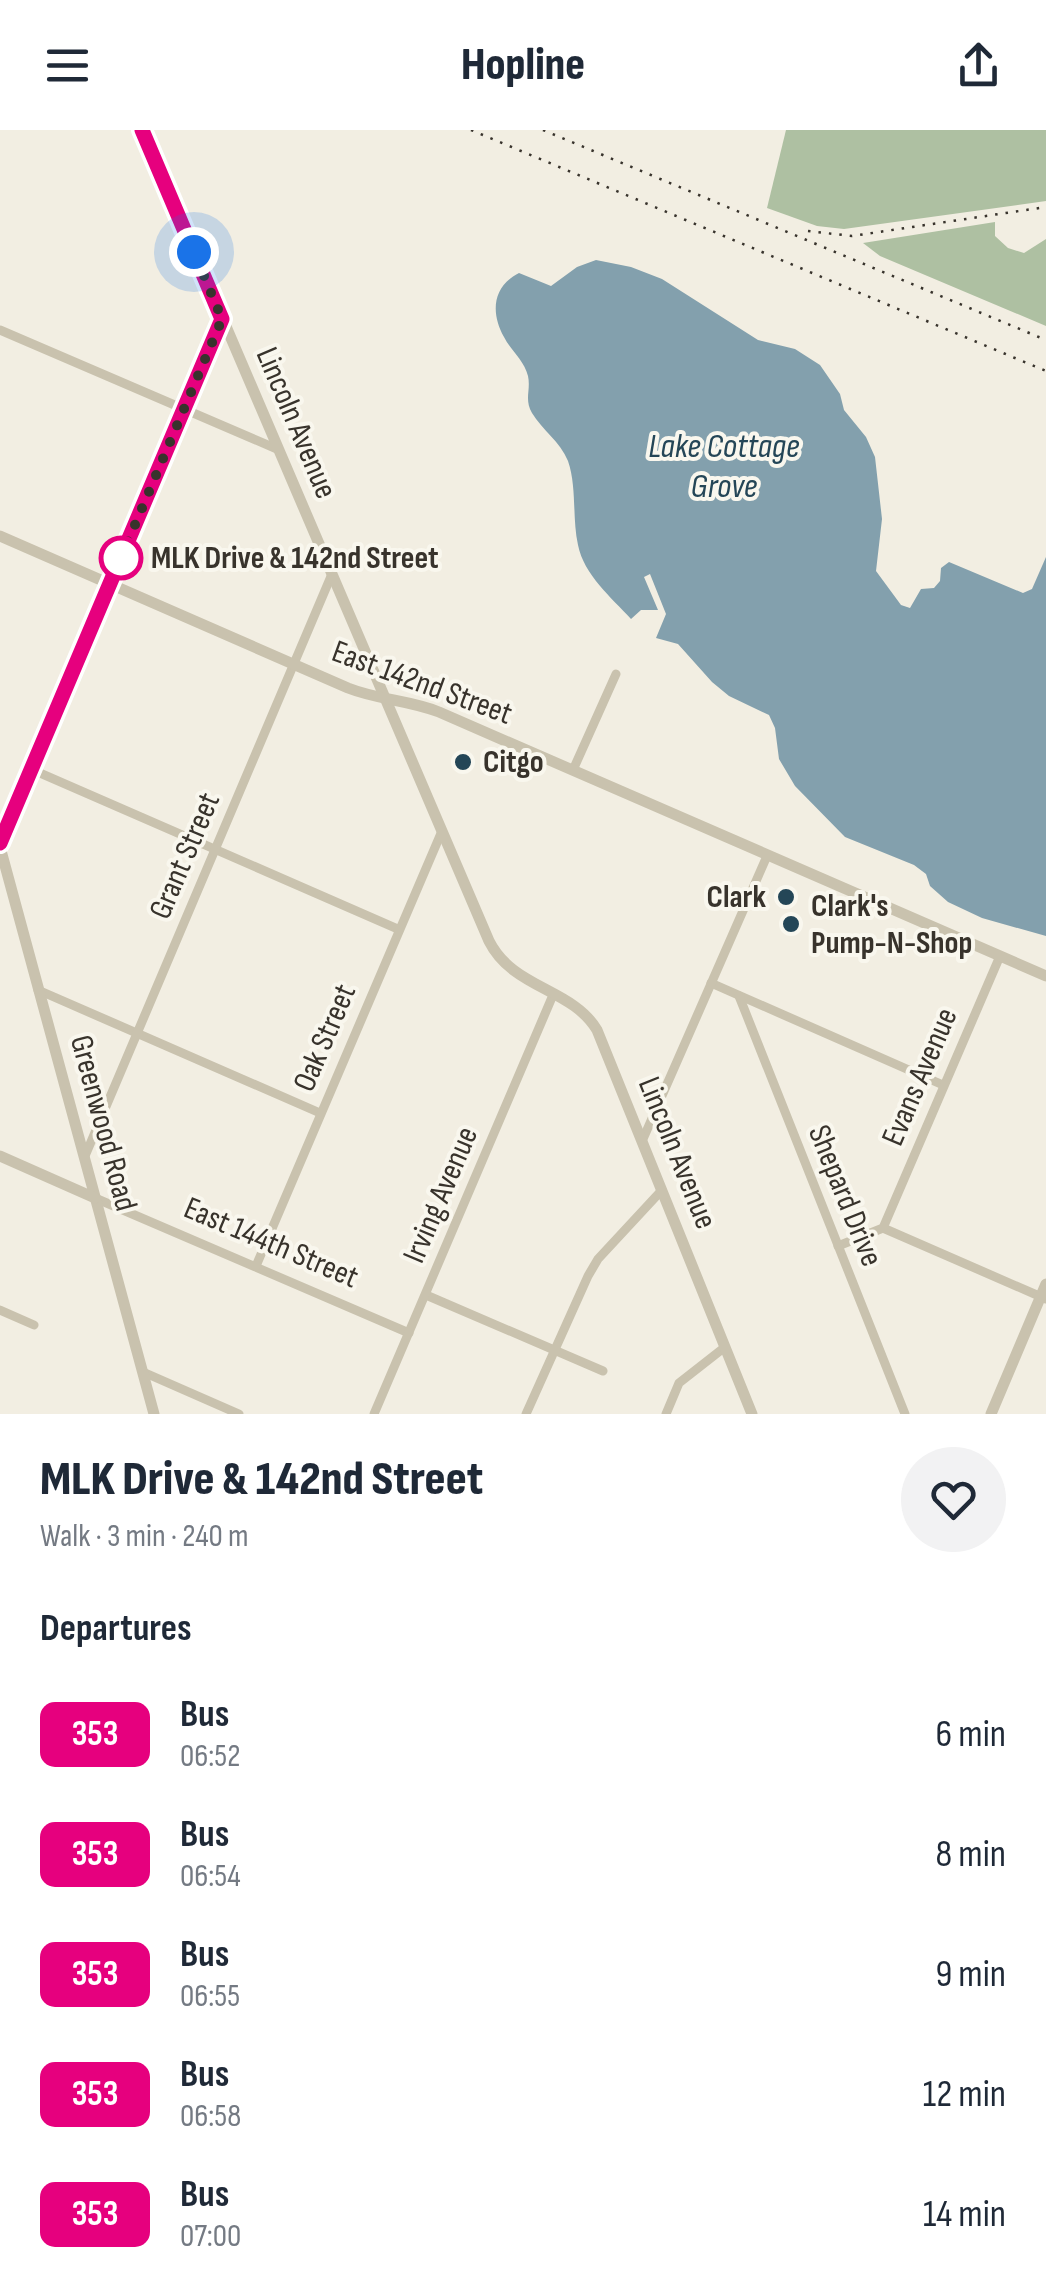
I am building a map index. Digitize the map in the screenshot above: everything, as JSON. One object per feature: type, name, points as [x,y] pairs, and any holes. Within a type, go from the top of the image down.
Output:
[{"type":"street","name":"Lincoln Avenue","points":[[142,130],[495,953],[511,971],[592,1022],[752,1414]]},
{"type":"street","points":[[0,845],[222,319]]},
{"type":"street","points":[[0,330],[277,449]]},
{"type":"street","name":"East 142nd Street","points":[[0,536],[365,694],[416,703],[439,712],[1046,976]]},
{"type":"street","name":"Grant Street","points":[[85,1157],[332,574]]},
{"type":"street","points":[[574,770],[616,674]]},
{"type":"street","points":[[32,769],[398,929]]},
{"type":"street","name":"Oak Street","points":[[256,1266],[442,831]]},
{"type":"street","name":"Greenwood Road","points":[[0,845],[154,1414]]},
{"type":"street","points":[[642,1139],[767,856]]},
{"type":"street","name":"Evans Avenue","points":[[883,1228],[1000,956]]},
{"type":"street","points":[[710,983],[943,1085]]},
{"type":"street","points":[[38,990],[320,1113]]},
{"type":"street","name":"Irving Avenue","points":[[374,1414],[552,995]]},
{"type":"street","name":"Shepard Drive","points":[[739,996],[904,1414]]},
{"type":"street","name":"East 144th Street","points":[[0,1156],[409,1333]]},
{"type":"street","points":[[526,1414],[598,1260],[662,1190]]},
{"type":"street","points":[[838,1246],[883,1228],[1044,1293],[990,1414]]},
{"type":"street","points":[[426,1295],[603,1371]]},
{"type":"street","points":[[0,1310],[34,1325]]},
{"type":"street","points":[[666,1414],[679,1383],[725,1347]]},
{"type":"street","points":[[143,1372],[239,1414]]},
{"type":"green space","points":[[786,130],[1046,130],[1046,201],[844,229],[817,226],[767,208]]},
{"type":"green space","points":[[995,222],[995,236],[1008,248],[1024,253],[1046,239],[1046,326],[880,256],[863,243]]},
{"type":"water","name":"Lake Cottage Grove","points":[[596,260],[662,279],[758,340],[795,349],[820,365],[875,457],[882,519],[876,571],[901,605],[910,608],[921,589],[934,588],[940,581],[941,568],[949,562],[1023,593],[1032,589],[1046,557],[1046,936],[982,918],[948,902],[914,865],[845,837],[795,786],[779,759],[769,715],[729,696],[678,644],[656,638],[666,614],[650,574],[644,577],[658,610],[641,610],[631,619],[592,576],[578,545],[568,461],[532,413],[526,370],[500,328],[496,300],[504,285],[519,273],[551,286],[577,267]]},
{"type":"railway","points":[[471,130],[1046,371]]},
{"type":"railway","points":[[543,130],[1046,340]]},
{"type":"railway","points":[[808,231],[852,236],[1046,207]]},
{"type":"bus line","name":"353","points":[[0,843],[222,319],[142,130]]},
{"type":"place","name":"MLK Drive & 142nd Street","points":[[121,558]]},
{"type":"place","name":"Citgo","points":[[463,762]]},
{"type":"place","name":"Clark","points":[[786,897]]},
{"type":"place","name":"Clark's Pump-N-Shop","points":[[791,924]]},
{"type":"route","points":[[121,558],[222,319],[194,252]]}]
